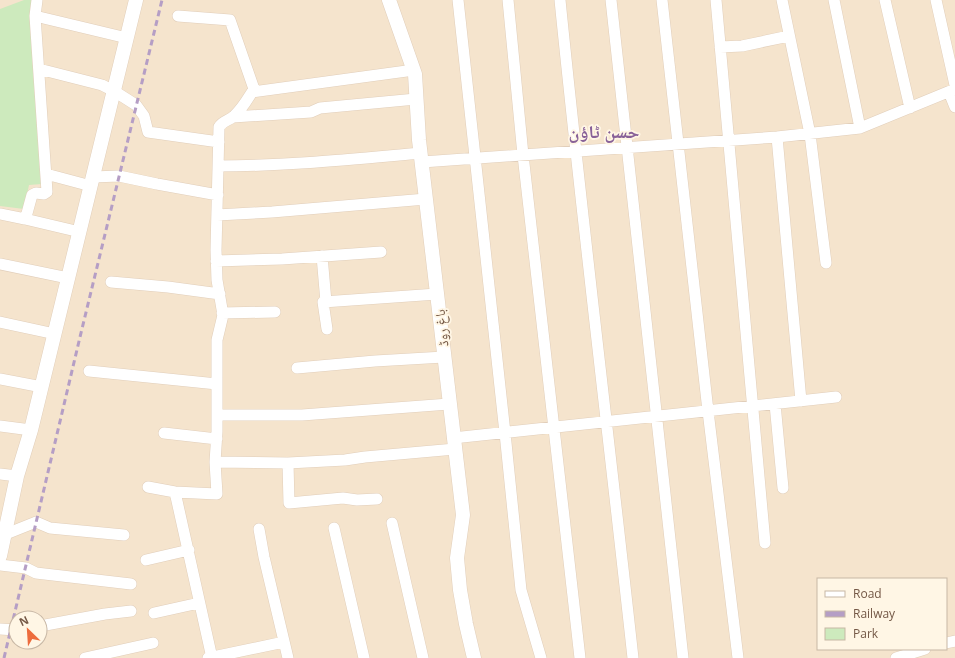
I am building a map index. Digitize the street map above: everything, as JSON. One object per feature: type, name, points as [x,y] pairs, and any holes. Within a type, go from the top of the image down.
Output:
[{"type":"street","points":[[25,219],[32,195],[36,193],[44,194],[47,192],[35,16],[37,0]]},
{"type":"street","points":[[0,556],[3,535],[17,476],[42,387],[136,0]]},
{"type":"street","name":"باغ روڈ","points":[[389,0],[414,70],[426,199],[463,515],[457,558],[460,590],[474,658]]},
{"type":"street","points":[[458,0],[521,590],[541,658]]},
{"type":"street","points":[[508,0],[523,155],[580,658]]},
{"type":"street","points":[[560,0],[575,152],[633,658]]},
{"type":"street","points":[[611,0],[683,658]]},
{"type":"street","points":[[662,0],[708,411],[738,658]]},
{"type":"street","points":[[716,0],[765,543]]},
{"type":"street","points":[[782,0],[810,134],[826,263]]},
{"type":"street","points":[[834,0],[860,128]]},
{"type":"street","points":[[885,0],[910,108]]},
{"type":"street","points":[[936,0],[955,107]]},
{"type":"street","points":[[35,16],[127,38]]},
{"type":"street","points":[[148,486],[175,492],[217,494],[215,462],[217,439],[217,340],[222,313],[216,261],[219,127],[222,122],[233,117],[243,107],[254,89],[230,20],[178,16]]},
{"type":"street","points":[[720,47],[742,46],[789,36]]},
{"type":"street","points":[[39,69],[102,85],[114,91],[136,105],[144,116],[148,132],[218,142]]},
{"type":"street","points":[[252,92],[414,70]]},
{"type":"street","points":[[218,166],[254,166],[422,158],[475,158],[810,134],[860,128],[953,89]]},
{"type":"street","points":[[233,117],[311,112],[320,108],[416,99]]},
{"type":"street","points":[[777,137],[801,401]]},
{"type":"street","points":[[46,174],[92,181],[119,176],[149,183],[218,195]]},
{"type":"street","points":[[217,215],[272,212],[426,199]]},
{"type":"street","points":[[0,214],[80,232]]},
{"type":"street","points":[[216,261],[381,252]]},
{"type":"street","points":[[322,256],[326,302]]},
{"type":"street","points":[[0,264],[68,278]]},
{"type":"street","points":[[111,282],[168,287],[220,294]]},
{"type":"street","points":[[327,328],[323,302],[437,294]]},
{"type":"street","points":[[222,313],[276,312]]},
{"type":"street","points":[[0,322],[55,334]]},
{"type":"street","points":[[297,368],[444,357]]},
{"type":"street","points":[[89,371],[217,384]]},
{"type":"street","points":[[0,379],[42,387]]},
{"type":"street","points":[[215,462],[288,463],[345,460],[454,444],[505,433],[836,397]]},
{"type":"street","points":[[217,415],[302,415],[449,404]]},
{"type":"street","points":[[775,404],[783,488]]},
{"type":"street","points":[[0,426],[31,430]]},
{"type":"street","points":[[164,433],[217,439]]},
{"type":"street","points":[[288,463],[289,503],[343,498],[357,500],[377,499]]},
{"type":"street","points":[[0,474],[17,476]]},
{"type":"street","points":[[175,492],[189,550],[199,603],[215,657],[284,642]]},
{"type":"street","points":[[3,535],[36,522],[50,528],[124,535]]},
{"type":"street","points":[[392,523],[423,658]]},
{"type":"street","points":[[334,528],[364,658]]},
{"type":"street","points":[[259,529],[264,557],[288,658]]},
{"type":"street","points":[[146,560],[189,550]]},
{"type":"street","points":[[0,566],[26,568],[36,573],[131,584]]},
{"type":"street","points":[[154,613],[199,603]]},
{"type":"street","points":[[48,625],[105,614],[131,611]]},
{"type":"street","points":[[85,658],[153,643]]},
{"type":"street","points":[[896,658],[922,650]]},
{"type":"shaded area","points":[[0,0],[955,0],[955,658],[0,658]]},
{"type":"green space","points":[[24,0],[31,0],[42,184],[29,185],[24,209],[0,206],[0,9]]},
{"type":"railway","points":[[4,658],[162,0]]},
{"type":"district","name":"حسن ٹاؤن","points":[[604,131]]}]
